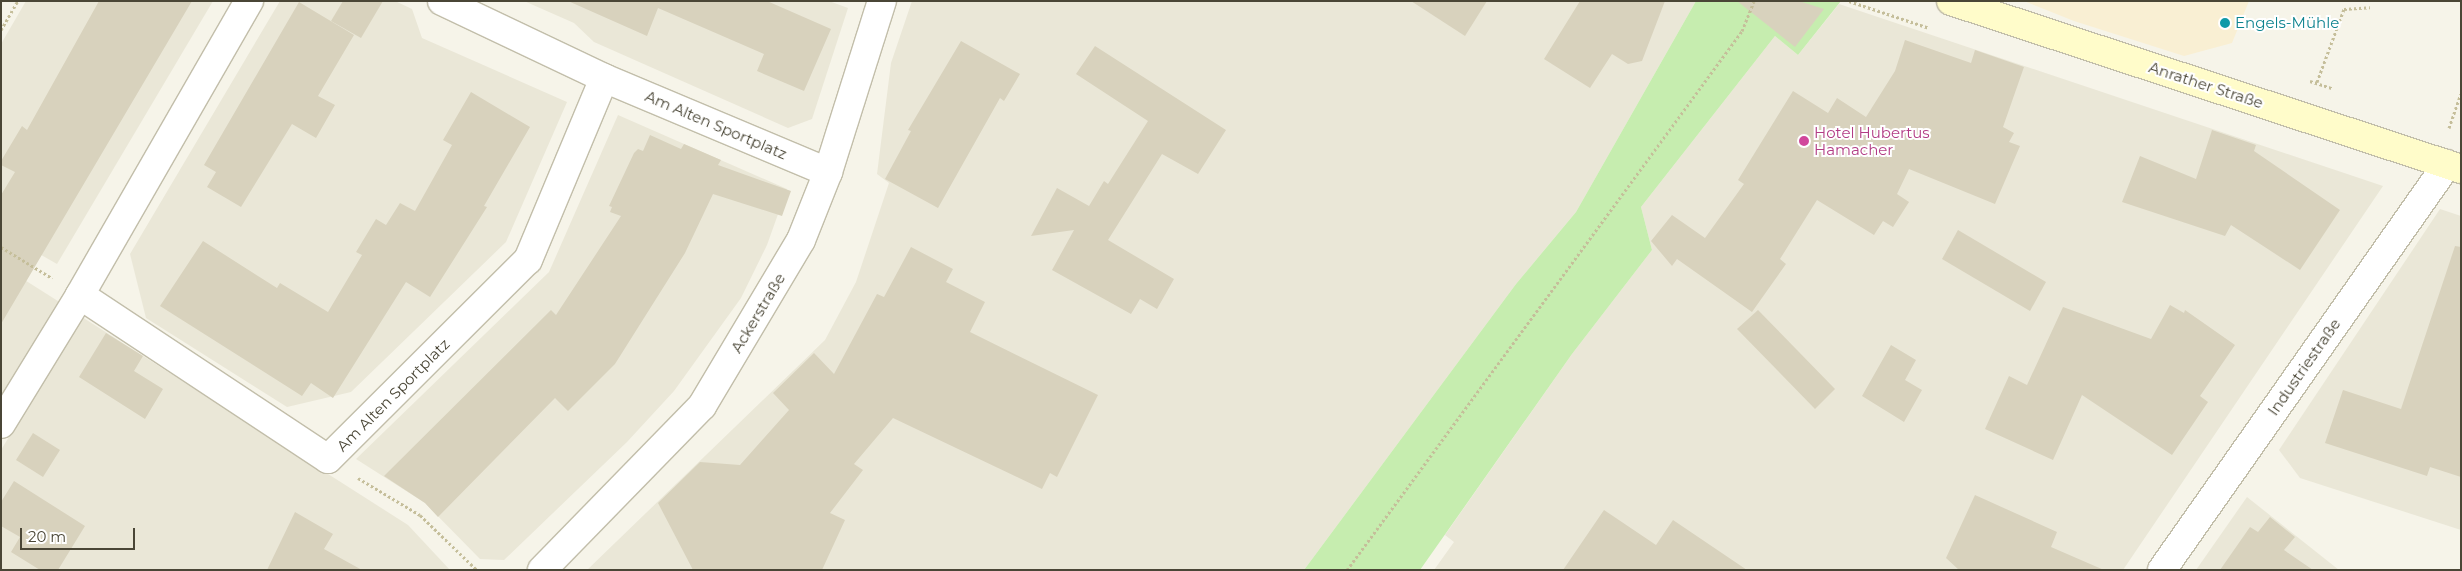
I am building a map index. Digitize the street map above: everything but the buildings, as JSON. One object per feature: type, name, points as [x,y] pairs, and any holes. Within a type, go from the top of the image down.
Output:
[{"type":"street","points":[[1,424],[80,295],[249,1]]},
{"type":"street","name":"Am Alten Sportplatz","points":[[442,1],[604,78],[828,172]]},
{"type":"street","name":"Ackerstraße","points":[[542,570],[702,406],[802,240],[828,172],[882,1]]},
{"type":"street","name":"Anrather Straße","points":[[1950,1],[2454,167]]},
{"type":"street","name":"Am Alten Sportplatz","points":[[80,295],[328,459],[528,260],[604,78]]},
{"type":"street","name":"Industriestraße","points":[[2162,570],[2454,167]]},
{"type":"path","points":[[1,30],[18,1]]},
{"type":"path","points":[[1347,570],[1742,31],[1754,1]]},
{"type":"path","points":[[2317,82],[2344,9],[2370,7]]},
{"type":"path","points":[[2449,128],[2461,94]]},
{"type":"path","points":[[1,247],[80,295]]},
{"type":"path","points":[[328,459],[420,515],[477,570]]},
{"type":"shaded area","points":[[26,1],[213,1],[57,264],[1,232],[1,44]]},
{"type":"shaded area","points":[[280,1],[395,1],[412,9],[422,38],[567,102],[506,242],[351,392],[287,407],[146,318],[130,254]]},
{"type":"shaded area","points":[[524,1],[829,1],[848,8],[812,119],[788,128],[594,42],[574,23]]},
{"type":"shaded area","points":[[912,1],[1696,1],[1576,212],[1516,284],[1304,570],[587,570],[825,340],[856,282],[889,183],[877,174],[891,63]]},
{"type":"shaded area","points":[[2024,1],[2249,1],[2232,43],[2184,56],[2074,21]]},
{"type":"shaded area","points":[[1839,4],[2383,186],[2123,570],[1434,570],[1454,542],[1445,535],[1572,354],[1652,250],[1641,207],[1775,36],[1798,55]]},
{"type":"shaded area","points":[[618,115],[787,189],[767,245],[741,298],[674,391],[627,442],[504,560],[480,559],[425,503],[356,459],[549,272]]},
{"type":"shaded area","points":[[2440,209],[2461,216],[2461,530],[2300,478],[2279,450]]},
{"type":"shaded area","points":[[1,265],[61,303],[1,396]]},
{"type":"shaded area","points":[[82,317],[408,525],[450,570],[1,570],[1,450]]},
{"type":"shaded area","points":[[2247,497],[2339,570],[2196,570]]},
{"type":"green space","points":[[1696,1],[1841,1],[1798,55],[1775,36],[1641,207],[1652,250],[1572,354],[1420,570],[1304,570],[1516,284],[1576,212]]},
{"type":"place","name":"Engels-Mühle","points":[[2225,23]]},
{"type":"place","name":"Hotel Hubertus Hamacher","points":[[1804,141]]}]
